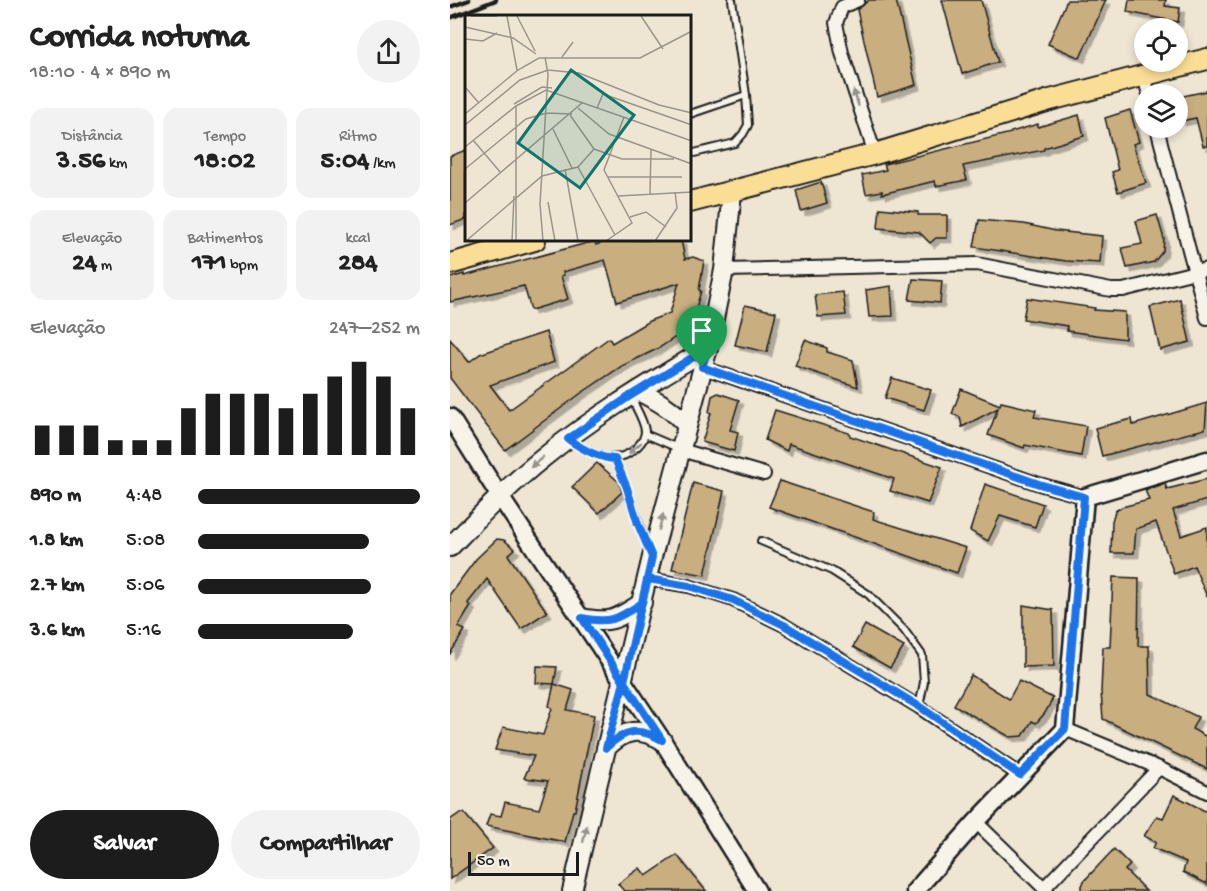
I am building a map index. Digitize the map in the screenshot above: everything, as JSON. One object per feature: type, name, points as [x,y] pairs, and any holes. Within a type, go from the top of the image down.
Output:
[{"type":"main road","points":[[1151,84],[1207,59]]},
{"type":"main road","points":[[692,202],[874,154],[1050,100],[1134,88]]},
{"type":"main road","points":[[572,891],[624,682],[652,557],[708,348],[724,270],[732,192]]},
{"type":"main road","points":[[450,264],[527,242]]},
{"type":"main road","points":[[450,255],[489,251]]},
{"type":"main road","points":[[450,547],[499,495],[544,457],[634,394],[708,348]]},
{"type":"main road","points":[[634,394],[663,404],[687,426]]},
{"type":"main road","points":[[582,618],[602,622],[615,619],[642,603]]},
{"type":"main road","points":[[606,748],[617,737],[635,732],[649,733],[662,740]]},
{"type":"street","points":[[858,0],[842,7],[836,23],[842,53],[874,154]]},
{"type":"street","points":[[1160,138],[1201,271],[1207,318]]},
{"type":"street","points":[[724,270],[977,264],[1111,290],[1123,290],[1201,271]]},
{"type":"street","points":[[702,367],[1039,484],[1084,497],[1207,460]]},
{"type":"street","points":[[450,417],[499,495],[662,740],[757,891]]},
{"type":"street","points":[[681,450],[764,474]]},
{"type":"street","points":[[915,891],[976,822],[1065,729],[1084,497]]},
{"type":"street","points":[[648,579],[689,586],[733,600],[784,625],[920,707],[1020,775]]},
{"type":"street","points":[[1065,729],[1159,768],[1207,792]]},
{"type":"street","points":[[976,822],[1045,890],[1159,768]]},
{"type":"lane","points":[[692,154],[735,143],[748,125],[746,95],[732,0]]},
{"type":"lane","points":[[692,113],[746,95]]},
{"type":"lane","points":[[568,439],[606,459],[615,459],[631,453],[643,441],[645,434],[634,394]]},
{"type":"lane","points":[[645,434],[681,450]]},
{"type":"lane","points":[[615,459],[652,557]]},
{"type":"lane","points":[[761,541],[832,571],[868,594],[904,630],[922,655],[924,682],[920,707]]},
{"type":"building","points":[[869,0],[896,0],[916,85],[877,97],[857,10]]},
{"type":"building","points":[[942,0],[981,0],[998,62],[962,74]]},
{"type":"building","points":[[1067,0],[1106,0],[1080,58],[1048,44]]},
{"type":"building","points":[[1129,0],[1166,0],[1165,6],[1180,8],[1179,18],[1158,18],[1127,12]]},
{"type":"building","points":[[1207,91],[1207,146],[1203,146],[1196,118],[1188,120],[1188,95]]},
{"type":"building","points":[[1130,110],[1134,124],[1134,138],[1138,138],[1139,142],[1133,144],[1146,183],[1118,192],[1112,172],[1118,170],[1105,118]]},
{"type":"building","points":[[1079,115],[1084,136],[1044,148],[1044,150],[963,166],[967,180],[936,186],[935,181],[882,194],[882,191],[866,194],[862,175],[886,170],[884,164]]},
{"type":"building","points":[[465,150],[465,219],[450,225],[450,156]]},
{"type":"building","points":[[821,182],[827,203],[801,211],[796,190]]},
{"type":"building","points":[[880,208],[918,212],[918,215],[947,215],[947,238],[936,238],[930,243],[919,232],[878,228]]},
{"type":"building","points":[[1157,215],[1164,239],[1163,251],[1154,262],[1127,268],[1122,248],[1142,244],[1136,221]]},
{"type":"building","points":[[979,220],[1024,224],[1056,231],[1102,236],[1100,263],[1066,261],[974,247]]},
{"type":"building","points":[[591,242],[595,242],[596,245],[604,242],[681,242],[685,259],[693,257],[704,261],[699,290],[701,291],[693,318],[690,317],[680,334],[659,348],[622,366],[505,450],[450,378],[450,339],[469,362],[480,354],[546,332],[554,362],[490,385],[509,410],[609,338],[612,343],[649,321],[670,313],[679,283],[617,302],[605,260],[563,272],[564,275],[561,276],[568,299],[531,310],[524,286],[450,302],[450,278]]},
{"type":"building","points":[[913,279],[942,281],[940,303],[909,300]]},
{"type":"building","points":[[891,286],[893,316],[869,317],[866,290]]},
{"type":"building","points":[[843,292],[846,315],[818,317],[815,295]]},
{"type":"building","points":[[1027,298],[1095,308],[1094,310],[1125,312],[1125,339],[1067,331],[1067,326],[1023,319]]},
{"type":"building","points":[[1180,299],[1190,342],[1160,350],[1150,307]]},
{"type":"building","points":[[745,305],[776,312],[767,352],[735,345]]},
{"type":"building","points":[[805,340],[827,348],[827,352],[853,360],[858,387],[795,366]]},
{"type":"building","points":[[892,378],[931,390],[924,410],[885,398]]},
{"type":"building","points":[[961,389],[1000,405],[1001,402],[1036,410],[1034,417],[1086,426],[1081,456],[1025,445],[1024,448],[988,435],[998,408],[962,427],[960,417],[952,414]]},
{"type":"building","points":[[718,393],[739,400],[730,430],[738,432],[734,451],[702,442],[711,413],[709,412],[712,396]]},
{"type":"building","points":[[1207,403],[1205,429],[1102,456],[1095,428],[1132,419],[1133,425]]},
{"type":"building","points":[[775,410],[849,433],[850,436],[942,467],[928,503],[890,491],[894,479],[789,444],[787,451],[765,440]]},
{"type":"building","points":[[597,463],[619,482],[622,492],[599,513],[572,487]]},
{"type":"building","points":[[1207,479],[1207,500],[1173,510],[1181,536],[1207,527],[1207,597],[1194,566],[1174,574],[1156,522],[1136,529],[1134,553],[1111,553],[1112,521],[1115,511],[1149,500],[1145,490],[1165,484],[1167,489]]},
{"type":"building","points":[[780,481],[874,512],[873,519],[966,548],[957,573],[769,507]]},
{"type":"building","points":[[693,483],[724,491],[705,575],[672,569]]},
{"type":"building","points":[[985,484],[1043,504],[1035,527],[1000,516],[988,541],[970,531]]},
{"type":"building","points":[[497,539],[504,540],[515,549],[508,555],[547,612],[521,629],[487,579],[468,603],[471,606],[458,627],[465,630],[450,654],[450,594],[476,559]]},
{"type":"building","points":[[1113,577],[1139,578],[1138,646],[1149,646],[1150,694],[1198,717],[1192,729],[1207,737],[1207,769],[1103,719],[1101,692],[1103,647],[1110,647]]},
{"type":"building","points":[[1023,605],[1053,610],[1054,666],[1023,667]]},
{"type":"building","points":[[865,625],[904,647],[890,668],[853,647]]},
{"type":"building","points":[[537,666],[557,667],[554,684],[536,683]]},
{"type":"building","points":[[971,675],[1009,699],[1019,681],[1053,698],[1045,713],[1036,723],[1032,721],[1023,736],[1010,737],[954,705]]},
{"type":"building","points":[[554,684],[573,690],[567,710],[594,715],[575,811],[573,811],[565,842],[486,826],[490,814],[501,816],[505,802],[539,809],[548,781],[524,778],[534,756],[495,750],[503,727],[543,735],[552,708],[549,706]]},
{"type":"building","points":[[1174,795],[1207,812],[1207,884],[1183,872],[1186,862],[1153,848],[1156,842],[1144,836],[1157,816],[1163,818]]},
{"type":"building","points":[[464,813],[493,848],[450,879],[450,820]]},
{"type":"building","points":[[1114,849],[1130,865],[1125,870],[1146,891],[1080,891],[1084,881]]},
{"type":"building","points":[[677,855],[706,891],[624,891],[618,884],[640,868],[646,876]]},
{"type":"railway","points":[[450,7],[469,0]]},
{"type":"railway","points":[[450,18],[496,0]]},
{"type":"route","points":[[702,367],[708,348],[630,396],[568,439],[585,450],[606,459],[615,459],[652,557],[648,579],[624,682],[606,748],[617,737],[642,731],[662,740],[624,682],[582,618],[602,622],[627,613],[642,603],[648,579],[689,586],[733,600],[784,625],[920,707],[1020,775],[1065,729],[1074,643],[1084,497],[1039,484],[702,367]]}]
